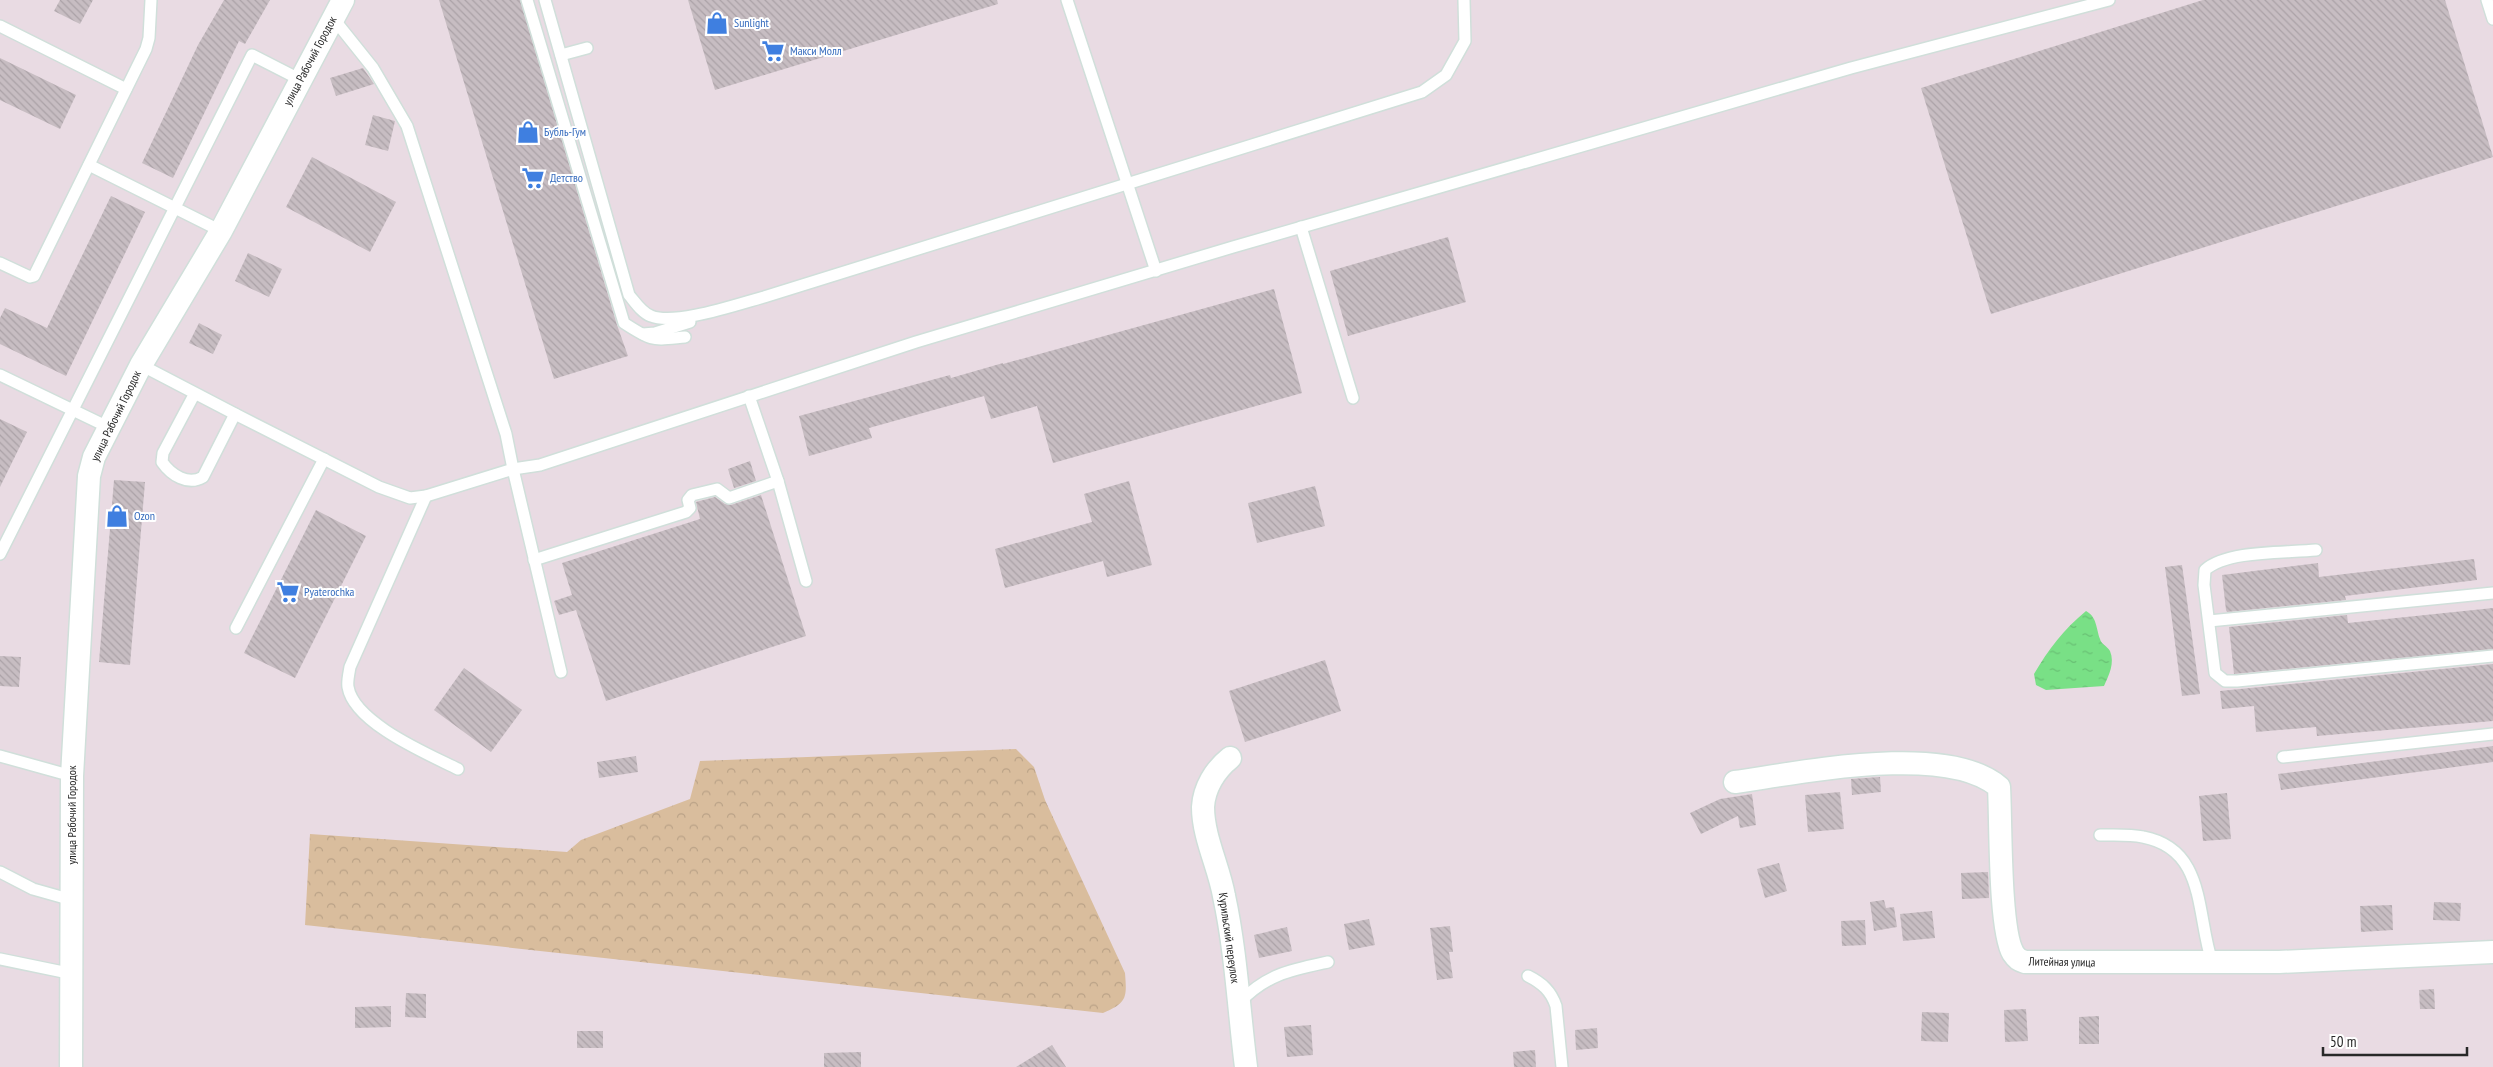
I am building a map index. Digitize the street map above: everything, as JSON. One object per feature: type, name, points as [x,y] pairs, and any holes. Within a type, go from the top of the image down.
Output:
[{"type":"street","name":"улица Рабочий Городок","points":[[71,1067],[73,974],[72,776],[89,476],[94,457],[140,365],[221,231],[338,9]]},
{"type":"street","name":"Курильский переулок","points":[[1230,758],[1220,766],[1210,781],[1203,807],[1208,835],[1224,896],[1246,1067]]},
{"type":"street","name":"Литейная улица","points":[[1735,782],[1822,770],[1894,763],[1934,764],[1977,772],[1999,787],[2006,921],[2012,952],[2018,960],[2034,963],[2279,962],[2493,952]]},
{"type":"lane","points":[[0,263],[33,277],[148,44],[151,0]]},
{"type":"lane","points":[[527,0],[624,323],[641,334],[659,341],[685,337]]},
{"type":"lane","points":[[546,0],[630,295],[650,316],[666,320],[727,307]]},
{"type":"lane","points":[[1067,0],[1156,271]]},
{"type":"lane","points":[[641,334],[655,333],[727,307],[1422,92],[1446,75],[1465,41],[1464,0]]},
{"type":"lane","points":[[140,365],[394,494],[410,498],[426,496],[513,470],[540,465],[916,342],[1301,227],[1851,68],[2109,0]]},
{"type":"lane","points":[[2487,0],[2493,19]]},
{"type":"lane","points":[[338,9],[407,126],[506,434],[561,672]]},
{"type":"lane","points":[[0,26],[126,89]]},
{"type":"lane","points":[[561,56],[587,48]]},
{"type":"lane","points":[[0,554],[252,54],[300,80]]},
{"type":"lane","points":[[89,165],[221,231]]},
{"type":"lane","points":[[1301,227],[1353,398]]},
{"type":"lane","points":[[0,375],[108,427]]},
{"type":"lane","points":[[195,393],[163,453],[162,462],[167,470],[188,481],[196,482],[203,478],[235,414]]},
{"type":"lane","points":[[749,396],[778,481],[806,581]]},
{"type":"lane","points":[[236,628],[324,459]]},
{"type":"lane","points":[[534,560],[686,512],[690,508],[688,500],[692,495],[717,489],[729,498],[778,481]]},
{"type":"lane","points":[[426,496],[350,667],[348,686],[352,697],[373,722],[404,741],[458,769]]},
{"type":"lane","points":[[2316,550],[2227,557],[2212,564],[2205,570],[2203,577],[2215,673],[2225,681],[2493,656]]},
{"type":"lane","points":[[2209,621],[2493,593]]},
{"type":"lane","points":[[2283,757],[2493,734]]},
{"type":"lane","points":[[0,756],[72,776]]},
{"type":"lane","points":[[2100,834],[2142,836],[2157,840],[2174,849],[2187,862],[2193,876],[2205,938],[2212,962]]},
{"type":"lane","points":[[0,872],[33,889],[72,900]]},
{"type":"lane","points":[[0,959],[73,974]]},
{"type":"lane","points":[[1238,1003],[1254,987],[1278,973],[1328,962]]},
{"type":"lane","points":[[1528,976],[1545,987],[1553,996],[1556,1006],[1562,1067]]},
{"type":"green space","points":[[1016,749],[1034,767],[1045,800],[1125,973],[1126,988],[1124,999],[1117,1006],[1103,1013],[305,925],[310,834],[567,852],[581,840],[690,799],[700,761]]},
{"type":"water","points":[[2086,611],[2092,616],[2101,641],[2109,649],[2111,655],[2111,669],[2104,686],[2046,690],[2036,685],[2034,674],[2045,657],[2057,640]]},
{"type":"building","points":[[60,0],[93,0],[80,24],[54,11]]},
{"type":"building","points":[[224,0],[270,0],[245,44],[239,41],[173,178],[142,163],[198,45]]},
{"type":"building","name":"Детство","points":[[439,0],[520,0],[617,325],[628,356],[554,379]]},
{"type":"building","name":"Макси Молл","points":[[688,0],[997,0],[998,4],[715,90]]},
{"type":"building","points":[[2203,0],[2445,0],[2493,157],[1991,314],[1921,88]]},
{"type":"building","points":[[0,58],[76,95],[60,129],[0,100]]},
{"type":"building","points":[[363,68],[374,84],[336,96],[330,78]]},
{"type":"building","points":[[373,115],[395,121],[388,151],[365,145]]},
{"type":"building","points":[[312,157],[396,202],[370,252],[286,207]]},
{"type":"building","points":[[111,196],[145,212],[66,376],[0,344],[0,318],[5,308],[47,328]]},
{"type":"building","points":[[1448,237],[1466,302],[1348,336],[1330,271]]},
{"type":"building","points":[[248,253],[282,269],[269,297],[235,281]]},
{"type":"building","points":[[1274,289],[1302,393],[1053,463],[1037,406],[991,419],[984,396],[869,428],[872,438],[809,456],[799,416],[950,375],[951,378]]},
{"type":"building","points":[[199,323],[222,335],[213,354],[189,343]]},
{"type":"building","points":[[0,419],[27,432],[0,487]]},
{"type":"building","points":[[750,461],[756,481],[734,488],[728,469]]},
{"type":"building","points":[[114,480],[145,482],[130,665],[99,662]]},
{"type":"building","points":[[1129,481],[1152,565],[1107,577],[1103,561],[1005,588],[995,549],[1092,522],[1084,494]]},
{"type":"building","points":[[1315,486],[1325,526],[1257,543],[1248,503]]},
{"type":"building","points":[[761,495],[806,636],[606,701],[576,610],[559,615],[554,601],[572,595],[562,563],[700,519],[696,502],[715,497],[725,504],[731,505]]},
{"type":"building","points":[[316,510],[366,536],[295,678],[244,653]]},
{"type":"building","points":[[2474,559],[2477,580],[2345,596],[2346,600],[2227,612],[2226,610],[2222,575],[2318,563],[2319,577]]},
{"type":"building","points":[[2182,565],[2200,694],[2182,696],[2165,567]]},
{"type":"building","points":[[2493,608],[2493,649],[2234,674],[2229,627],[2347,615],[2348,623]]},
{"type":"building","points":[[0,656],[21,657],[19,687],[0,686]]},
{"type":"building","points":[[1325,660],[1341,711],[1245,742],[1229,691]]},
{"type":"building","points":[[2493,664],[2493,721],[2317,736],[2316,727],[2256,732],[2254,706],[2222,709],[2220,691]]},
{"type":"building","points":[[464,668],[522,710],[491,752],[434,710]]},
{"type":"building","points":[[2493,746],[2493,762],[2281,790],[2278,774]]},
{"type":"building","points":[[636,756],[638,772],[599,778],[597,762]]},
{"type":"building","points":[[1880,777],[1881,792],[1852,795],[1851,779]]},
{"type":"building","points":[[1840,792],[1844,829],[1808,832],[1805,795]]},
{"type":"building","points":[[2227,793],[2231,839],[2203,841],[2199,796]]},
{"type":"building","points":[[1752,794],[1756,825],[1740,828],[1738,816],[1701,834],[1690,813],[1720,799]]},
{"type":"building","points":[[1779,863],[1787,891],[1765,898],[1757,869]]},
{"type":"building","points":[[1988,872],[1989,898],[1962,899],[1961,873]]},
{"type":"building","points":[[1884,900],[1886,908],[1894,907],[1897,927],[1874,931],[1870,902]]},
{"type":"building","points":[[2434,902],[2461,903],[2460,921],[2433,920]]},
{"type":"building","points":[[2392,905],[2393,930],[2361,932],[2360,906]]},
{"type":"building","points":[[1932,911],[1935,938],[1903,941],[1900,914]]},
{"type":"building","points":[[1369,919],[1375,945],[1349,950],[1344,924]]},
{"type":"building","points":[[1865,920],[1866,945],[1842,946],[1841,921]]},
{"type":"building","points":[[1450,926],[1453,952],[1449,952],[1453,978],[1437,980],[1430,928]]},
{"type":"building","points":[[1287,927],[1292,951],[1259,958],[1254,935]]},
{"type":"building","points":[[2434,989],[2435,1009],[2420,1009],[2419,990]]},
{"type":"building","points":[[406,993],[426,994],[426,1018],[405,1017]]},
{"type":"building","points":[[391,1006],[391,1027],[355,1028],[355,1007]]},
{"type":"building","points":[[2026,1009],[2028,1041],[2005,1042],[2004,1010]]},
{"type":"building","points":[[1922,1012],[1949,1013],[1948,1042],[1921,1041]]},
{"type":"building","points":[[2099,1016],[2099,1044],[2079,1044],[2079,1017]]},
{"type":"building","points":[[1311,1025],[1313,1055],[1287,1057],[1284,1027]]},
{"type":"building","points":[[1597,1028],[1598,1048],[1576,1050],[1575,1030]]},
{"type":"building","points":[[577,1031],[603,1031],[603,1048],[577,1048]]},
{"type":"building","points":[[1052,1045],[1066,1067],[1016,1067]]},
{"type":"building","points":[[1535,1050],[1536,1067],[1514,1067],[1513,1052]]},
{"type":"building","points":[[861,1052],[861,1067],[824,1067],[824,1053]]},
{"type":"place","name":"Sunlight","points":[[717,23]]},
{"type":"place","name":"Макси Молл","points":[[773,51]]},
{"type":"place","name":"Бубль-Гум","points":[[528,132]]},
{"type":"place","name":"Детство","points":[[533,178]]},
{"type":"place","name":"Ozon","points":[[117,516]]},
{"type":"place","name":"Pyaterochka","points":[[288,592]]}]
